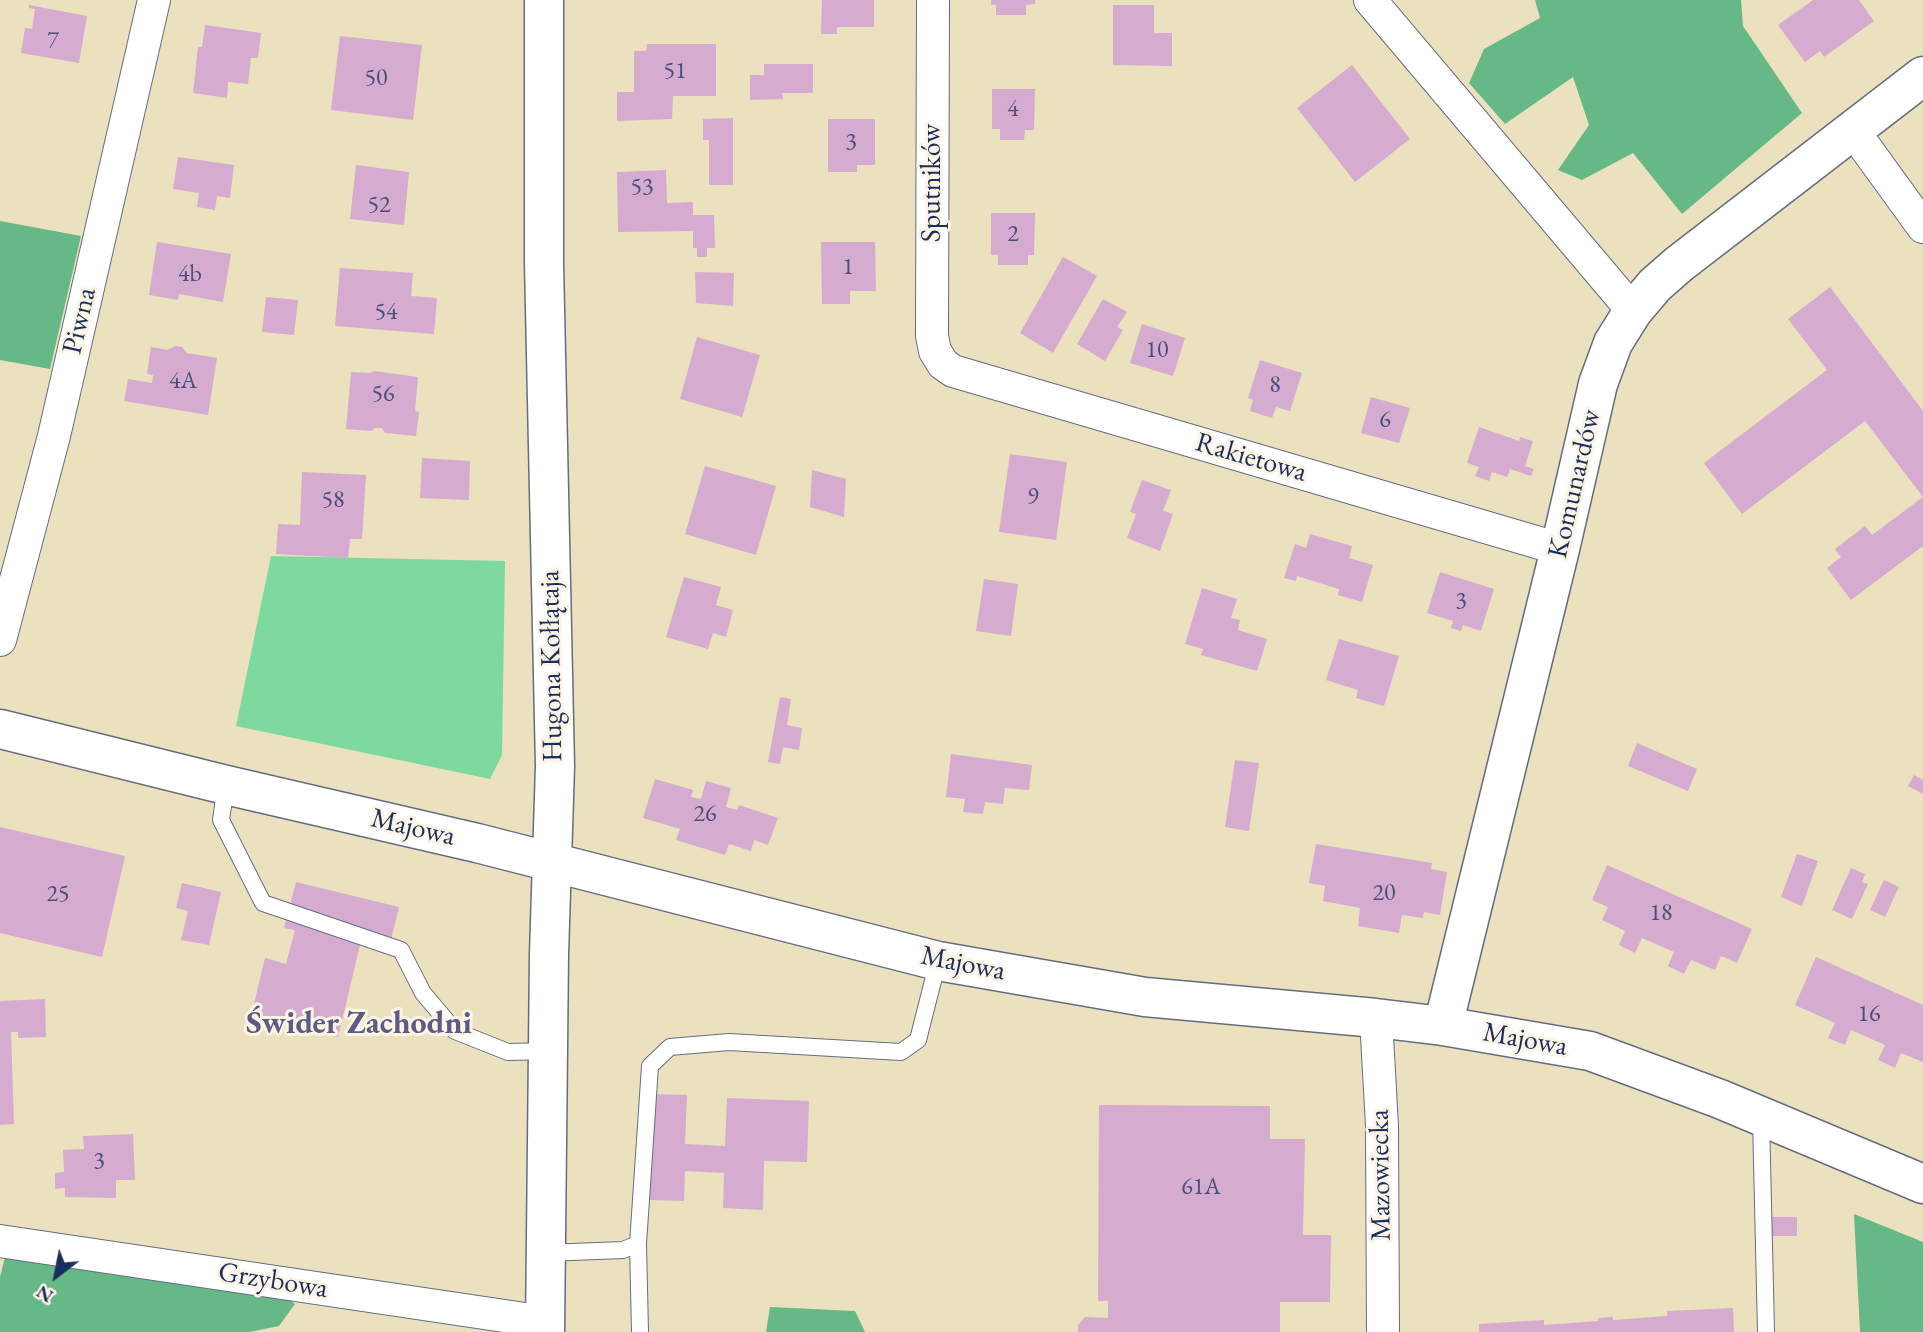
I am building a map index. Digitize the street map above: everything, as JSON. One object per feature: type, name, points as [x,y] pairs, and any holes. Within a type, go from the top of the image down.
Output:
[{"type":"street","name":"Piwna","points":[[0,640],[54,436],[154,0]]},
{"type":"street","name":"Hugona Kołłątaja","points":[[544,0],[544,277],[555,766],[551,862],[545,1327]]},
{"type":"street","name":"Sputników","points":[[933,0],[932,336],[934,351],[943,364]]},
{"type":"street","points":[[1370,0],[1633,311]]},
{"type":"street","name":"Komunardów","points":[[1443,1026],[1598,384],[1613,343],[1633,311],[1655,285],[1679,264],[1923,76]]},
{"type":"street","points":[[1852,129],[1923,227]]},
{"type":"street","name":"Rakietowa","points":[[943,364],[954,371],[1560,549]]},
{"type":"street","name":"Majowa","points":[[0,729],[464,840],[938,961],[1145,998],[1376,1018],[1443,1026],[1590,1051],[1761,1116],[1923,1184]]},
{"type":"street","name":"Mazowiecka","points":[[1376,1018],[1382,1126],[1383,1332]]},
{"type":"street","name":"Grzybowa","points":[[0,1241],[545,1327]]},
{"type":"lane","points":[[226,785],[221,820],[263,903],[401,950],[423,993],[455,1031],[508,1052],[549,1051]]},
{"type":"lane","points":[[640,1332],[638,1244],[650,1066],[670,1046],[729,1042],[901,1052],[918,1040],[938,961]]},
{"type":"lane","points":[[1761,1116],[1766,1332]]},
{"type":"lane","points":[[546,1253],[623,1250],[638,1244]]},
{"type":"green space","points":[[1535,0],[1741,0],[1743,26],[1802,113],[1682,214],[1633,153],[1582,180],[1558,170],[1589,125],[1573,77],[1505,124],[1469,83],[1484,49],[1540,18]]},
{"type":"green space","points":[[0,221],[81,236],[50,369],[0,360]]},
{"type":"green space","points":[[271,556],[505,561],[502,755],[490,779],[236,726]]},
{"type":"green space","points":[[1854,1214],[1923,1242],[1923,1332],[1860,1332]]},
{"type":"green space","points":[[7,1249],[262,1278],[295,1304],[279,1326],[250,1332],[0,1332],[0,1277]]},
{"type":"green space","points":[[770,1307],[855,1311],[865,1332],[766,1332]]},
{"type":"building","points":[[822,0],[874,0],[874,27],[837,27],[837,34],[821,34]]},
{"type":"building","points":[[991,0],[1035,0],[1035,4],[1026,5],[1026,15],[996,15],[996,5],[991,5]]},
{"type":"building","points":[[1813,0],[1859,0],[1874,21],[1824,57],[1820,51],[1805,62],[1778,25]]},
{"type":"building","points":[[29,5],[87,16],[79,63],[21,53],[25,28],[32,29],[35,9],[29,8]]},
{"type":"building","points":[[1113,5],[1154,5],[1154,33],[1172,33],[1172,66],[1113,65]]},
{"type":"building","points":[[205,25],[261,33],[258,58],[251,58],[248,84],[228,82],[227,98],[193,93],[198,47],[202,47]]},
{"type":"building","points":[[340,36],[422,45],[413,120],[331,110]]},
{"type":"building","points":[[647,44],[716,44],[716,96],[673,96],[672,119],[617,121],[617,92],[634,92],[634,51],[646,51]]},
{"type":"building","points":[[764,64],[813,64],[813,93],[782,93],[783,99],[750,100],[750,75],[764,75]]},
{"type":"building","points":[[1352,65],[1410,139],[1355,182],[1297,108]]},
{"type":"building","points":[[992,89],[1035,89],[1034,130],[1025,130],[1024,140],[1000,140],[1000,129],[992,129]]},
{"type":"building","points":[[733,118],[733,185],[709,185],[709,140],[703,140],[703,119]]},
{"type":"building","points":[[828,119],[875,119],[875,165],[857,165],[857,172],[828,172]]},
{"type":"building","points":[[178,157],[234,165],[230,198],[217,196],[215,210],[197,207],[199,193],[173,189]]},
{"type":"building","points":[[356,165],[409,172],[404,225],[350,219]]},
{"type":"building","points":[[666,170],[667,203],[693,202],[693,215],[714,215],[715,248],[707,248],[707,257],[697,257],[697,248],[693,248],[693,231],[618,232],[617,172]]},
{"type":"building","points":[[991,213],[1035,213],[1034,255],[1028,255],[1028,265],[998,265],[998,255],[991,255]]},
{"type":"building","points":[[157,242],[231,254],[223,302],[179,294],[178,300],[149,295]]},
{"type":"building","points":[[821,242],[875,242],[876,291],[850,291],[850,304],[822,304]]},
{"type":"building","points":[[1063,257],[1097,276],[1053,353],[1020,333]]},
{"type":"building","points":[[340,268],[413,273],[411,296],[437,298],[434,334],[335,326]]},
{"type":"building","points":[[695,272],[734,273],[733,306],[696,303]]},
{"type":"building","points":[[1830,287],[1923,411],[1923,497],[1865,421],[1742,514],[1704,463],[1827,370],[1788,319]]},
{"type":"building","points":[[266,297],[298,300],[294,335],[262,332]]},
{"type":"building","points":[[1103,299],[1127,312],[1117,327],[1123,330],[1105,361],[1077,344]]},
{"type":"building","points":[[1142,324],[1185,338],[1173,376],[1130,363]]},
{"type":"building","points":[[697,337],[760,355],[742,417],[680,399]]},
{"type":"building","points":[[175,346],[182,347],[187,353],[217,358],[208,415],[124,401],[128,379],[152,383],[153,375],[147,374],[151,347],[168,350]]},
{"type":"building","points":[[1260,360],[1302,373],[1290,411],[1276,407],[1272,418],[1250,411],[1253,400],[1248,398]]},
{"type":"building","points":[[374,371],[418,377],[415,411],[419,412],[416,436],[385,433],[382,428],[371,431],[346,429],[351,372]]},
{"type":"building","points":[[1371,397],[1410,408],[1399,443],[1361,433]]},
{"type":"building","points":[[1479,427],[1519,441],[1520,437],[1533,441],[1525,466],[1534,469],[1531,476],[1510,469],[1507,477],[1492,472],[1489,481],[1475,476],[1479,467],[1467,463]]},
{"type":"building","points":[[1010,454],[1067,462],[1056,540],[999,532]]},
{"type":"building","points":[[422,458],[470,461],[469,500],[420,498]]},
{"type":"building","points":[[705,466],[776,486],[756,555],[685,534]]},
{"type":"building","points":[[812,470],[846,479],[844,517],[810,507]]},
{"type":"building","points":[[302,472],[366,475],[362,539],[350,539],[348,558],[276,554],[278,524],[300,525]]},
{"type":"building","points":[[1142,480],[1171,490],[1163,511],[1173,514],[1160,551],[1127,538],[1136,514],[1130,512]]},
{"type":"building","points":[[1923,497],[1923,546],[1851,600],[1827,568],[1841,557],[1835,549],[1865,526],[1872,535]]},
{"type":"building","points":[[1310,534],[1352,546],[1349,558],[1373,565],[1362,602],[1338,595],[1339,589],[1297,576],[1296,581],[1284,578],[1295,544],[1306,548]]},
{"type":"building","points":[[1440,572],[1494,589],[1481,631],[1463,625],[1461,631],[1451,628],[1453,621],[1427,613]]},
{"type":"building","points":[[684,577],[721,587],[716,605],[733,610],[726,637],[713,633],[708,649],[666,637]]},
{"type":"building","points":[[984,579],[1018,584],[1011,636],[976,631]]},
{"type":"building","points":[[1202,588],[1237,599],[1231,618],[1240,620],[1238,630],[1267,639],[1257,671],[1201,655],[1203,649],[1185,644]]},
{"type":"building","points":[[1339,639],[1399,656],[1384,706],[1356,698],[1358,690],[1326,680]]},
{"type":"building","points":[[780,697],[791,699],[787,725],[802,728],[799,750],[783,747],[780,764],[768,762]]},
{"type":"building","points":[[1637,743],[1697,769],[1688,791],[1628,766]]},
{"type":"building","points":[[951,754],[1032,765],[1029,790],[1005,788],[1003,804],[985,802],[983,814],[963,812],[965,799],[946,797]]},
{"type":"building","points":[[1235,760],[1259,763],[1249,831],[1225,827]]},
{"type":"building","points":[[1914,775],[1923,780],[1923,794],[1908,786]]},
{"type":"building","points":[[655,779],[693,790],[691,797],[701,799],[706,781],[731,788],[726,807],[737,810],[739,805],[778,818],[768,845],[754,840],[751,851],[729,844],[725,855],[676,840],[680,829],[643,818]]},
{"type":"building","points":[[0,827],[125,856],[102,957],[0,933]]},
{"type":"building","points":[[1316,844],[1432,863],[1431,869],[1447,872],[1440,915],[1424,912],[1423,918],[1402,915],[1399,933],[1358,926],[1360,908],[1323,901],[1325,886],[1309,883]]},
{"type":"building","points":[[1797,854],[1818,861],[1802,906],[1781,897]]},
{"type":"building","points":[[1607,865],[1752,929],[1737,963],[1721,956],[1715,970],[1691,960],[1684,974],[1668,966],[1674,952],[1642,938],[1635,953],[1619,945],[1625,931],[1602,920],[1608,907],[1592,900]]},
{"type":"building","points":[[1851,868],[1865,874],[1862,882],[1868,884],[1852,919],[1832,910]]},
{"type":"building","points":[[1884,880],[1899,887],[1885,917],[1870,910]]},
{"type":"building","points":[[296,882],[399,907],[389,948],[361,941],[338,1037],[251,1016],[265,958],[286,964],[295,930],[284,928]]},
{"type":"building","points":[[182,883],[221,892],[209,945],[181,940],[188,911],[176,908]]},
{"type":"building","points":[[1816,957],[1923,1005],[1923,1062],[1901,1053],[1895,1068],[1878,1060],[1885,1045],[1851,1030],[1845,1045],[1828,1038],[1835,1023],[1795,1005]]},
{"type":"building","points":[[45,999],[46,1037],[18,1038],[18,1032],[11,1032],[14,1124],[0,1125],[0,1001]]},
{"type":"building","points":[[653,1094],[687,1095],[685,1144],[725,1146],[727,1098],[809,1101],[807,1162],[764,1161],[763,1210],[723,1208],[724,1173],[685,1171],[684,1201],[649,1200]]},
{"type":"building","points":[[1099,1105],[1270,1106],[1270,1139],[1305,1139],[1303,1235],[1331,1235],[1330,1302],[1280,1302],[1280,1332],[1078,1332],[1078,1325],[1085,1317],[1108,1318],[1108,1301],[1098,1301]]},
{"type":"building","points":[[133,1134],[135,1180],[116,1180],[116,1198],[65,1197],[65,1188],[55,1189],[55,1173],[64,1172],[63,1150],[84,1149],[83,1136]]},
{"type":"building","points":[[1772,1217],[1797,1217],[1797,1236],[1771,1236]]},
{"type":"building","points":[[1733,1308],[1734,1332],[1479,1332],[1479,1324],[1544,1320],[1544,1325],[1598,1321],[1598,1318],[1613,1317],[1613,1320],[1667,1316],[1667,1311]]},
{"type":"district","name":"Świder Zachodni","points":[[359,1024]]}]
